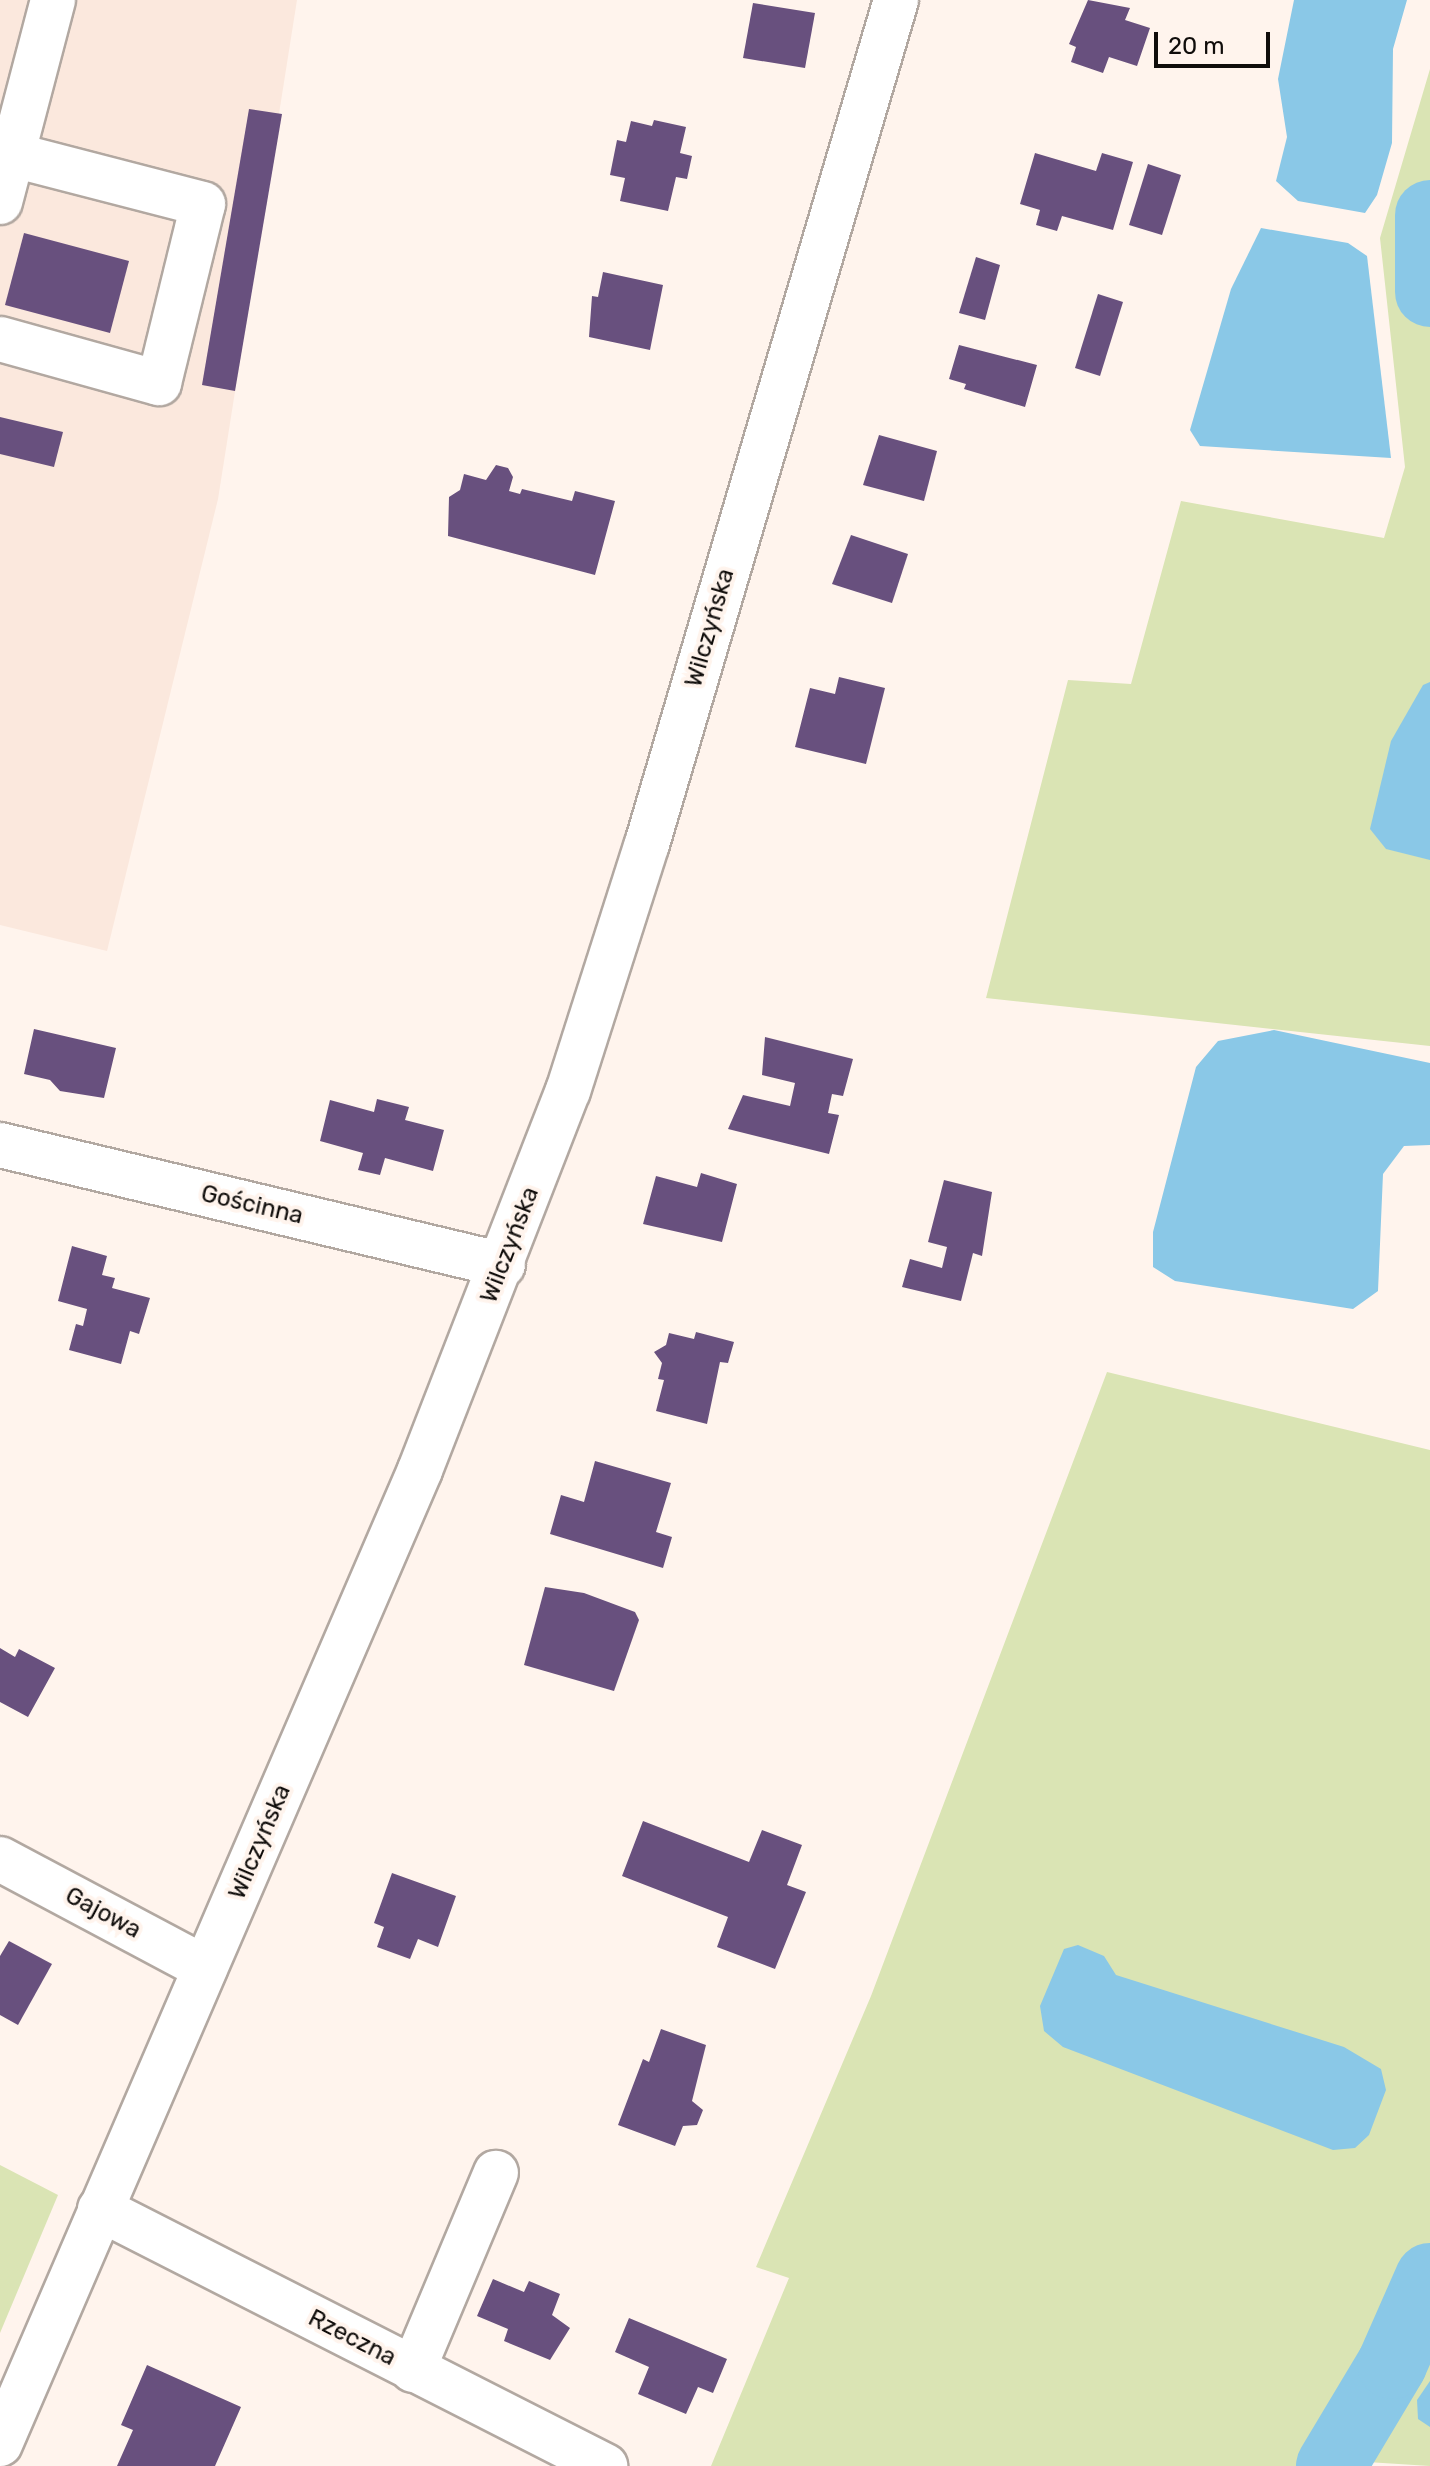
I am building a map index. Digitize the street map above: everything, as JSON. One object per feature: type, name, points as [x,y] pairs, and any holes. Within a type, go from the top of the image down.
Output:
[{"type":"street","points":[[0,202],[53,0]]},
{"type":"street","name":"Wilczyńska","points":[[0,2444],[503,1265],[568,1091],[647,844],[896,0]]},
{"type":"street","points":[[0,339],[159,383],[203,204],[13,155]]},
{"type":"street","name":"Gościnna","points":[[0,1145],[503,1265]]},
{"type":"street","name":"Gajowa","points":[[0,1859],[205,1968]]},
{"type":"street","points":[[413,2370],[496,2173]]},
{"type":"street","name":"Rzeczna","points":[[100,2209],[605,2466]]},
{"type":"shaded area","points":[[0,0],[297,0],[218,499],[107,951],[0,925]]},
{"type":"green space","points":[[1430,69],[1430,1046],[986,998],[1068,680],[1131,684],[1181,501],[1384,538],[1405,467],[1380,238]]},
{"type":"green space","points":[[1107,1372],[1430,1450],[1430,2466],[1367,2462],[1364,2466],[711,2466],[789,2278],[756,2267],[871,1996]]},
{"type":"green space","points":[[0,2165],[58,2195],[0,2333]]},
{"type":"water","points":[[1294,0],[1407,0],[1393,49],[1392,143],[1377,195],[1365,213],[1298,201],[1276,181],[1287,137],[1278,79]]},
{"type":"water","points":[[1261,228],[1348,243],[1367,256],[1391,458],[1200,446],[1190,430],[1231,289]]},
{"type":"water","points":[[1430,682],[1430,860],[1386,849],[1370,829],[1391,741],[1423,685]]},
{"type":"water","points":[[1274,1030],[1430,1063],[1430,1145],[1404,1146],[1383,1174],[1378,1291],[1353,1309],[1175,1281],[1153,1267],[1153,1232],[1196,1067],[1218,1041]]},
{"type":"water","points":[[1078,1945],[1104,1956],[1116,1975],[1344,2047],[1381,2069],[1386,2090],[1369,2135],[1355,2148],[1333,2150],[1063,2047],[1044,2031],[1040,2006],[1064,1949]]},
{"type":"water","points":[[1430,2381],[1430,2427],[1418,2419],[1417,2400]]},
{"type":"building","points":[[1088,0],[1130,8],[1125,20],[1150,28],[1137,66],[1109,57],[1103,73],[1071,62],[1076,47],[1069,44]]},
{"type":"building","points":[[753,3],[815,13],[805,68],[743,58]]},
{"type":"building","points":[[249,109],[282,114],[235,391],[202,385]]},
{"type":"building","points":[[654,120],[686,127],[680,153],[692,156],[687,179],[676,177],[668,211],[620,201],[625,178],[610,175],[617,140],[626,142],[631,121],[652,126]]},
{"type":"building","points":[[1035,153],[1096,171],[1102,153],[1133,162],[1113,230],[1062,216],[1057,231],[1036,225],[1040,210],[1020,204]]},
{"type":"building","points":[[1148,164],[1181,175],[1162,235],[1129,225]]},
{"type":"building","points":[[24,233],[129,261],[110,333],[5,305]]},
{"type":"building","points":[[976,257],[1000,265],[985,320],[959,313]]},
{"type":"building","points":[[603,272],[663,285],[650,350],[589,337],[592,296],[598,297]]},
{"type":"building","points":[[1098,294],[1123,302],[1100,376],[1075,368]]},
{"type":"building","points":[[959,345],[1037,365],[1025,407],[964,389],[966,384],[949,379]]},
{"type":"building","points":[[0,417],[63,432],[54,467],[0,454]]},
{"type":"building","points":[[879,435],[937,451],[924,501],[863,485]]},
{"type":"building","points":[[496,465],[508,468],[513,477],[509,491],[520,494],[522,489],[572,501],[575,491],[615,501],[595,575],[448,536],[449,497],[460,490],[464,474],[486,480]]},
{"type":"building","points":[[851,535],[908,554],[892,603],[832,584]]},
{"type":"building","points":[[839,677],[885,688],[866,764],[795,747],[810,688],[835,694]]},
{"type":"building","points":[[34,1029],[116,1048],[104,1098],[60,1091],[50,1080],[24,1074]]},
{"type":"building","points":[[765,1037],[853,1059],[843,1096],[832,1094],[828,1113],[839,1115],[829,1154],[728,1129],[743,1095],[790,1106],[795,1083],[762,1075]]},
{"type":"building","points":[[377,1099],[409,1107],[405,1120],[444,1130],[433,1171],[385,1158],[380,1175],[358,1170],[363,1153],[320,1141],[330,1100],[374,1112]]},
{"type":"building","points":[[701,1173],[737,1184],[722,1242],[643,1224],[656,1176],[697,1187]]},
{"type":"building","points":[[944,1180],[992,1192],[982,1256],[973,1253],[961,1301],[902,1287],[910,1259],[942,1268],[947,1247],[928,1242]]},
{"type":"building","points":[[72,1246],[107,1256],[102,1275],[115,1278],[112,1288],[150,1298],[139,1334],[130,1331],[121,1364],[69,1350],[76,1324],[83,1326],[87,1309],[58,1301]]},
{"type":"building","points":[[696,1332],[734,1342],[728,1363],[720,1362],[707,1424],[656,1411],[664,1380],[658,1379],[662,1363],[654,1352],[666,1345],[669,1333],[694,1339]]},
{"type":"building","points":[[595,1461],[671,1483],[656,1532],[672,1537],[663,1568],[550,1534],[561,1495],[584,1502]]},
{"type":"building","points":[[545,1587],[584,1593],[635,1612],[639,1620],[614,1691],[524,1665]]},
{"type":"building","points":[[0,1648],[15,1657],[19,1649],[55,1668],[28,1717],[0,1702]]},
{"type":"building","points":[[643,1821],[749,1862],[762,1830],[802,1845],[787,1885],[806,1892],[775,1969],[717,1947],[728,1917],[622,1876]]},
{"type":"building","points":[[392,1873],[456,1896],[438,1947],[418,1939],[410,1959],[377,1947],[384,1927],[374,1923]]},
{"type":"building","points":[[9,1941],[52,1964],[18,2025],[0,2015],[0,1956]]},
{"type":"building","points":[[661,2029],[706,2045],[692,2101],[703,2110],[697,2125],[683,2126],[675,2146],[618,2125],[643,2059],[649,2062]]},
{"type":"building","points":[[493,2279],[524,2292],[529,2281],[560,2294],[552,2315],[570,2328],[550,2360],[504,2341],[508,2329],[477,2316]]},
{"type":"building","points":[[629,2318],[727,2359],[713,2393],[698,2387],[686,2414],[638,2394],[649,2367],[615,2352]]},
{"type":"building","points":[[147,2365],[241,2407],[215,2466],[117,2466],[133,2430],[121,2425]]},
{"type":"waterway","points":[[1430,215],[1430,292]]},
{"type":"waterway","points":[[1331,2466],[1392,2364],[1430,2278]]}]
